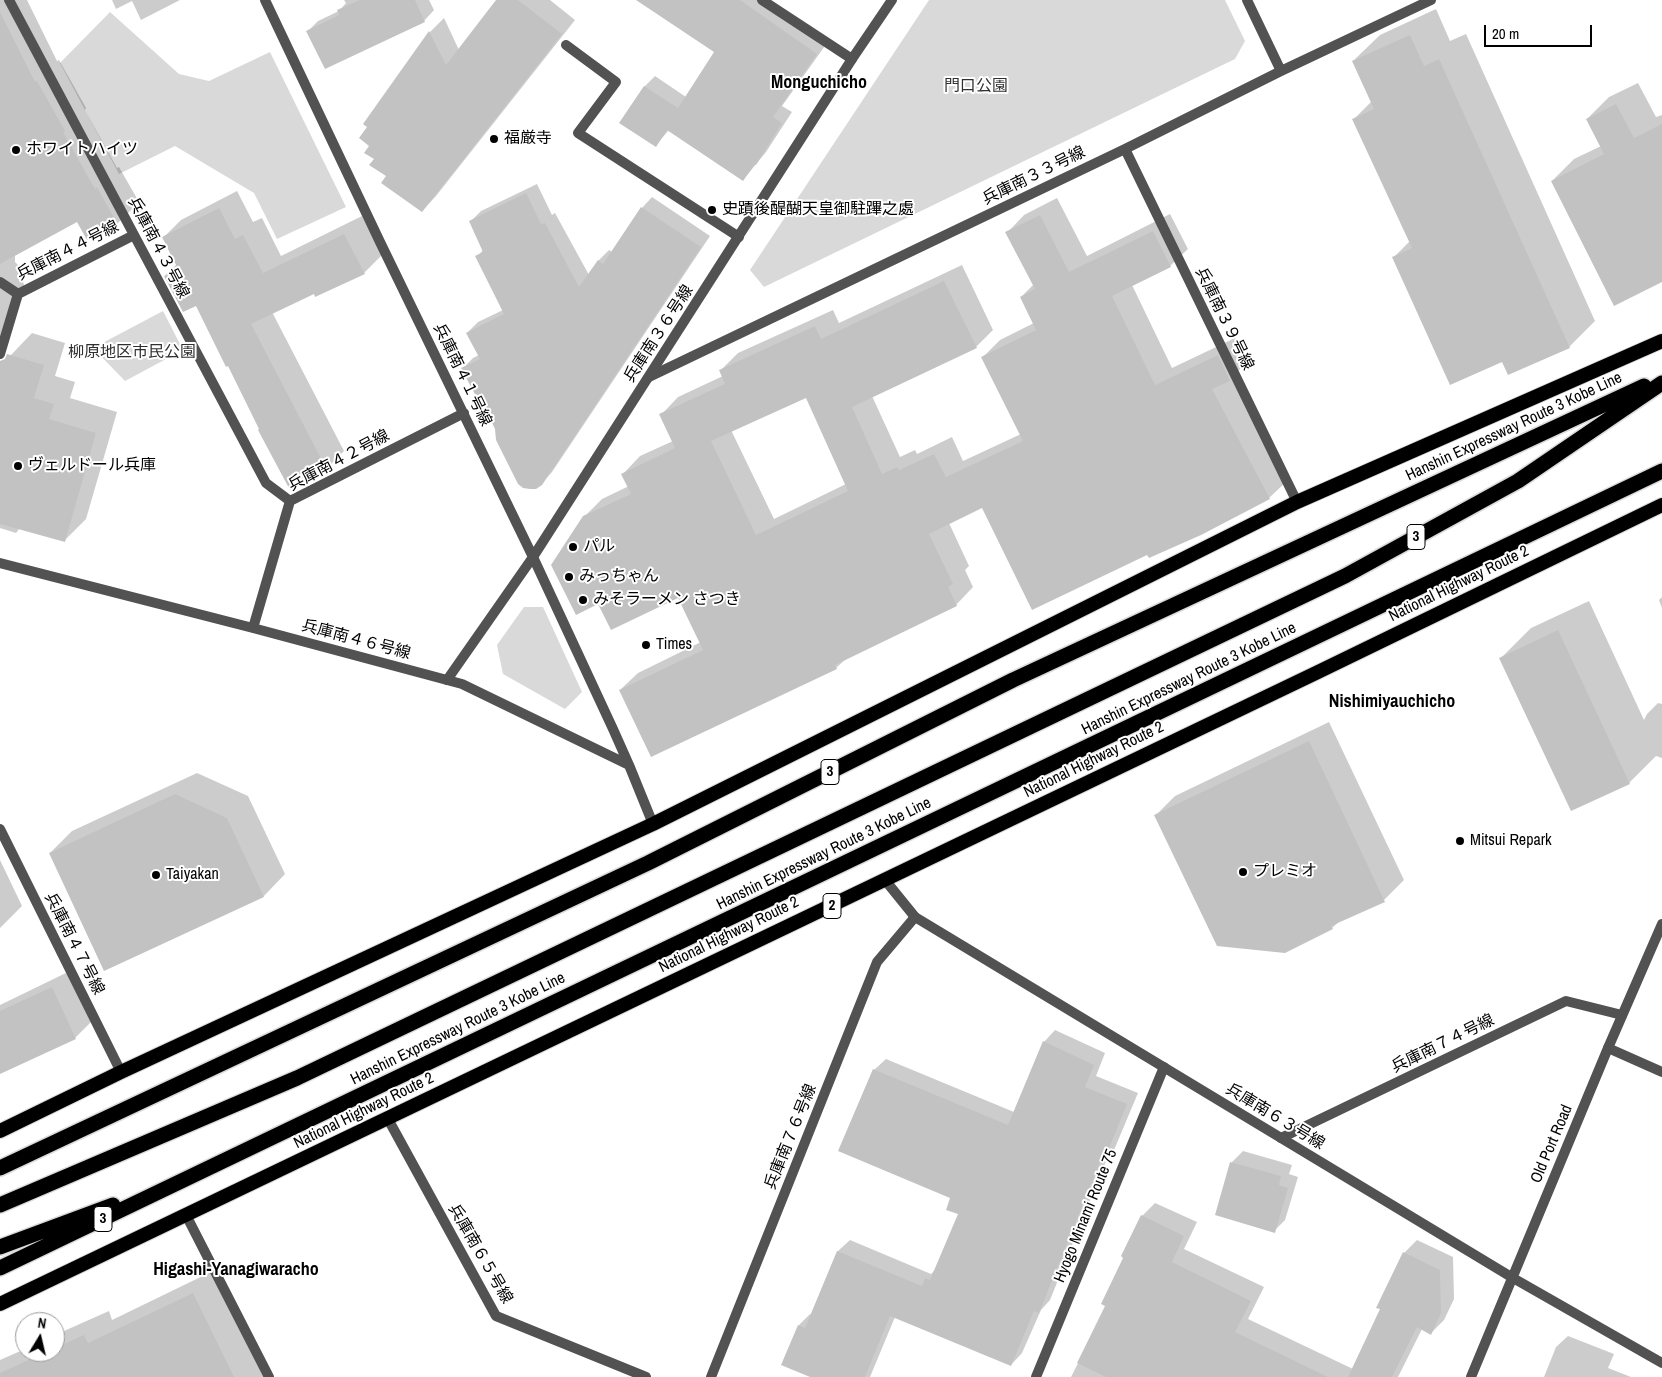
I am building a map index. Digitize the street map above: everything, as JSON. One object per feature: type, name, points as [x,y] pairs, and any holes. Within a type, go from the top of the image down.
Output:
[{"type":"highway","points":[[0,1131],[121,1072],[653,824],[1297,502],[1662,341]]},
{"type":"highway","name":"Hanshin Expressway Route 3 Kobe Line","points":[[0,1168],[648,862],[1013,680],[1662,378]]},
{"type":"highway","name":"3","points":[[0,1205],[298,1078],[1345,576],[1518,481],[1662,383]]},
{"type":"highway","name":"Hanshin Expressway Route 3 Kobe Line","points":[[0,1268],[1662,471]]},
{"type":"highway","name":"National Highway Route 2","points":[[0,1304],[1662,505]]},
{"type":"highway","name":"3","points":[[0,1247],[206,1170]]},
{"type":"street","name":"兵庫南４３号線","points":[[9,0],[266,482],[290,501]]},
{"type":"street","name":"兵庫南４１号線","points":[[266,0],[380,242],[533,557],[629,765]]},
{"type":"street","points":[[762,0],[852,59]]},
{"type":"street","name":"兵庫南３６号線","points":[[447,680],[533,557],[852,59],[892,0]]},
{"type":"street","points":[[1247,0],[1280,72]]},
{"type":"street","name":"兵庫南３３号線","points":[[649,377],[1431,0]]},
{"type":"street","points":[[566,45],[616,82],[578,133],[739,237]]},
{"type":"street","name":"兵庫南３９号線","points":[[1125,149],[1297,502]]},
{"type":"street","name":"兵庫南４４号線","points":[[0,354],[18,294],[134,235]]},
{"type":"street","points":[[0,282],[18,294]]},
{"type":"street","name":"兵庫南４２号線","points":[[253,628],[290,501],[464,413]]},
{"type":"street","name":"兵庫南４６号線","points":[[0,563],[462,684],[629,765]]},
{"type":"street","points":[[629,765],[653,824]]},
{"type":"street","name":"兵庫南４７号線","points":[[0,829],[121,1072]]},
{"type":"street","name":"兵庫南６３号線","points":[[885,880],[916,917],[1513,1278],[1662,1363]]},
{"type":"street","name":"兵庫南７６号線","points":[[711,1377],[877,962],[916,917]]},
{"type":"street","name":"Old Port Road","points":[[1471,1377],[1622,1014],[1662,924]]},
{"type":"street","name":"兵庫南７４号線","points":[[1281,1138],[1566,1001],[1622,1014]]},
{"type":"street","points":[[1608,1048],[1662,1072]]},
{"type":"street","name":"Hyogo Minami Route 75","points":[[1036,1377],[1164,1067]]},
{"type":"street","name":"兵庫南６５号線","points":[[388,1119],[496,1316],[646,1377]]},
{"type":"street","points":[[186,1215],[269,1377]]},
{"type":"green space","name":"門口公園","points":[[929,0],[1225,0],[1245,41],[1235,59],[764,287],[750,270]]},
{"type":"green space","points":[[110,12],[179,74],[209,81],[270,52],[346,207],[277,239],[254,193],[175,146],[119,174],[60,63]]},
{"type":"green space","name":"柳原地区市民公園","points":[[163,311],[183,350],[125,381],[93,348]]},
{"type":"green space","points":[[524,607],[543,607],[582,692],[565,709],[503,674],[497,645]]},
{"type":"building","points":[[360,0],[415,0],[425,22],[325,69],[306,31],[339,15],[337,10]]},
{"type":"building","points":[[496,0],[518,0],[562,34],[422,212],[381,183],[386,176],[369,165],[374,159],[364,153],[369,146],[359,138],[367,127],[363,124],[429,31],[446,65]]},
{"type":"building","points":[[636,0],[740,0],[817,54],[773,117],[782,123],[756,165],[743,181],[667,130],[656,147],[619,123],[644,86],[678,108],[714,52]]},
{"type":"building","points":[[0,12],[35,82],[37,81],[95,189],[97,187],[118,225],[87,240],[77,222],[0,264]]},
{"type":"building","points":[[1410,35],[1424,66],[1439,59],[1570,348],[1508,375],[1502,362],[1450,385],[1392,257],[1412,248],[1352,119],[1374,109],[1352,61]]},
{"type":"building","points":[[1616,104],[1634,138],[1662,124],[1662,282],[1614,306],[1551,181],[1604,154],[1586,119]]},
{"type":"building","points":[[526,193],[541,224],[545,223],[579,287],[598,260],[603,264],[641,207],[701,247],[542,485],[536,489],[523,488],[518,484],[496,440],[495,429],[481,399],[478,400],[461,368],[480,359],[466,333],[504,314],[475,256],[483,252],[469,221]]},
{"type":"building","points":[[219,208],[235,239],[243,235],[263,273],[344,234],[365,274],[315,297],[314,294],[251,324],[327,470],[290,490],[196,306],[183,312],[164,276],[178,269],[162,237]]},
{"type":"building","points":[[1040,215],[1069,272],[1153,231],[1171,267],[1112,296],[1155,385],[1218,355],[1230,381],[1212,389],[1270,499],[1201,535],[1149,558],[1147,555],[1032,610],[982,508],[929,534],[953,584],[948,587],[957,606],[835,665],[837,669],[651,757],[619,690],[703,650],[678,598],[611,630],[598,604],[576,615],[551,565],[583,516],[631,494],[621,474],[675,448],[659,414],[725,384],[719,370],[815,326],[821,339],[944,281],[977,348],[852,407],[882,474],[897,467],[899,470],[934,454],[946,477],[1023,441],[981,357],[1036,330],[1020,297],[1035,289],[1005,232]],"holes":[[[806,398],[848,491],[756,535],[711,441]]]},
{"type":"building","points":[[7,354],[44,365],[34,398],[54,404],[49,419],[96,433],[65,542],[0,524],[0,361],[5,359]]},
{"type":"building","points":[[1558,630],[1630,784],[1571,811],[1499,658]]},
{"type":"building","name":"プレミオ","points":[[1309,741],[1385,902],[1331,926],[1333,929],[1285,953],[1217,946],[1154,815]]},
{"type":"building","name":"Taiyakan","points":[[175,794],[227,818],[264,897],[104,971],[49,853]]},
{"type":"building","points":[[52,987],[76,1039],[0,1074],[0,1011]]},
{"type":"building","points":[[1043,1041],[1094,1065],[1085,1087],[1127,1104],[1103,1163],[1100,1162],[1039,1313],[1034,1311],[1011,1366],[890,1316],[865,1377],[810,1377],[781,1365],[798,1325],[805,1328],[837,1251],[922,1286],[925,1278],[930,1280],[958,1214],[946,1210],[950,1198],[838,1151],[873,1069],[1008,1125]]},
{"type":"building","points":[[1230,1162],[1281,1176],[1279,1185],[1288,1188],[1275,1233],[1215,1215]]},
{"type":"building","points":[[1141,1215],[1184,1236],[1172,1262],[1251,1301],[1235,1332],[1328,1377],[1106,1377],[1077,1363],[1105,1306],[1101,1304]]},
{"type":"building","points":[[1403,1252],[1440,1270],[1441,1313],[1431,1335],[1417,1327],[1392,1377],[1348,1377],[1380,1309],[1376,1308]]},
{"type":"building","points":[[193,1293],[234,1377],[0,1377],[0,1373],[24,1362],[65,1362],[65,1344],[84,1335],[88,1343]]},
{"type":"place","name":"福厳寺","points":[[494,139]]},
{"type":"place","name":"ホワイトハイツ","points":[[16,150]]},
{"type":"place","name":"史蹟後醍醐天皇御駐蹕之處","points":[[712,210]]},
{"type":"place","name":"ヴェルドール兵庫","points":[[18,466]]},
{"type":"place","name":"パル","points":[[573,547]]},
{"type":"place","name":"みっちゃん","points":[[569,577]]},
{"type":"place","name":"みそラーメン さつき","points":[[583,600]]},
{"type":"place","name":"Times","points":[[646,645]]},
{"type":"place","name":"Mitsui Repark","points":[[1460,841]]},
{"type":"place","name":"プレミオ","points":[[1243,872]]},
{"type":"place","name":"Taiyakan","points":[[156,875]]},
{"type":"district","name":"Monguchicho","points":[[819,83]]},
{"type":"district","name":"Nishimiyauchicho","points":[[1392,702]]},
{"type":"district","name":"Higashi-Yanagiwaracho","points":[[236,1270]]}]
